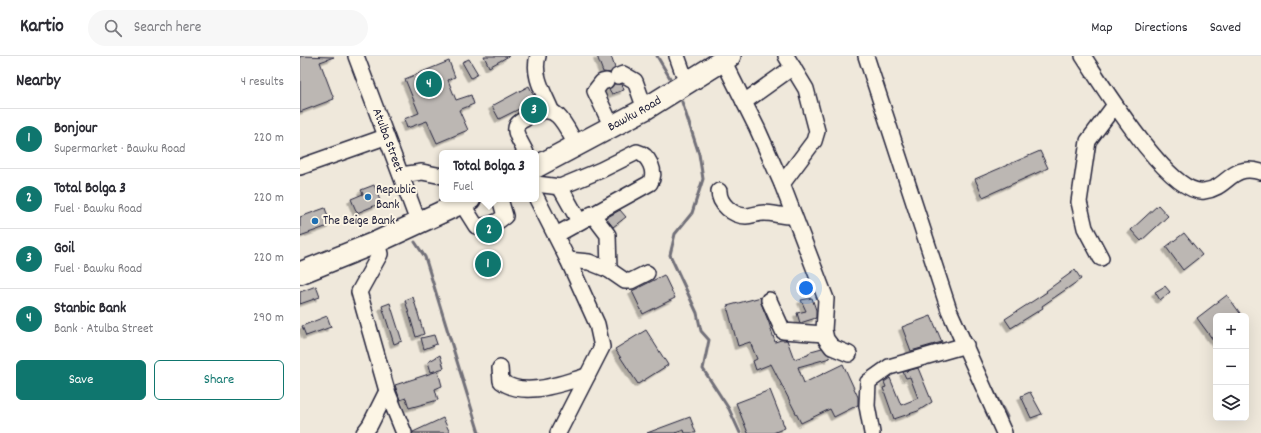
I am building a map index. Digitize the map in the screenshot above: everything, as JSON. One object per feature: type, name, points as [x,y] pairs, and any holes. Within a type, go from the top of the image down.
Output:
[{"type":"highway","name":"Bawku Road","points":[[539,165],[646,108],[687,84],[724,58]]},
{"type":"highway","points":[[300,273],[419,224],[459,202]]},
{"type":"street","name":"Atulba Street","points":[[356,56],[385,137],[419,224]]},
{"type":"street","points":[[538,56],[536,62],[536,75],[538,114]]},
{"type":"street","points":[[677,56],[687,84]]},
{"type":"street","points":[[866,56],[948,310],[966,345],[1004,433]]},
{"type":"street","points":[[1083,56],[1115,105],[1150,152],[1172,176],[1193,190],[1203,192],[1213,188],[1238,171],[1246,169],[1261,172]]},
{"type":"street","points":[[724,58],[782,184],[826,299],[824,334],[832,347],[849,354]]},
{"type":"street","points":[[744,102],[790,61],[806,89],[817,131],[816,136],[782,184]]},
{"type":"street","points":[[612,127],[595,91],[602,82],[623,74],[635,81],[646,108]]},
{"type":"street","points":[[1101,258],[1085,228],[1079,202],[1088,141],[1115,105]]},
{"type":"street","points":[[525,150],[515,126],[517,123],[538,114],[558,115],[577,146]]},
{"type":"street","points":[[300,167],[385,137]]},
{"type":"street","points":[[539,184],[560,187],[601,170],[637,152],[648,157],[651,163],[652,178],[650,183],[586,217],[556,235]]},
{"type":"street","points":[[401,175],[422,172],[439,175]]},
{"type":"street","points":[[560,187],[586,217],[608,235],[609,270]]},
{"type":"street","points":[[719,191],[721,201],[724,205],[743,216],[763,213],[781,216],[794,216]]},
{"type":"street","points":[[464,202],[476,226],[481,227],[500,221],[505,216],[501,202]]},
{"type":"street","points":[[539,202],[568,260],[601,337],[602,347],[558,433]]},
{"type":"street","points":[[377,242],[380,254],[359,292],[387,391],[404,433]]},
{"type":"street","points":[[568,260],[589,262],[609,270],[625,281],[630,281],[647,273]]},
{"type":"street","points":[[769,300],[783,330],[824,334]]},
{"type":"street","points":[[872,433],[867,406],[868,382],[889,367],[966,345]]},
{"type":"street","points":[[500,368],[501,381],[508,386],[516,388],[546,388],[587,376]]},
{"type":"street","points":[[364,433],[370,425],[387,391]]},
{"type":"building","points":[[300,56],[334,57],[320,62],[334,99],[300,112]]},
{"type":"building","points":[[484,56],[509,56],[489,67]]},
{"type":"building","points":[[597,56],[611,56],[615,68],[610,73],[603,72]]},
{"type":"building","points":[[469,59],[478,74],[471,78],[462,62]]},
{"type":"building","points":[[449,61],[455,77],[448,80],[456,100],[471,95],[474,104],[459,110],[468,130],[437,143],[427,121],[407,128],[404,119],[419,113],[405,79]]},
{"type":"building","points":[[614,84],[622,84],[624,90],[612,94],[609,89]]},
{"type":"building","points":[[529,86],[535,98],[531,100],[534,105],[529,111],[521,111],[519,109],[499,119],[492,106]]},
{"type":"building","points":[[1040,151],[1048,168],[983,197],[975,179]]},
{"type":"building","name":"Republic Bank","points":[[374,185],[381,203],[357,213],[351,199],[363,194],[361,190]]},
{"type":"building","points":[[1158,205],[1168,216],[1141,241],[1131,230]]},
{"type":"building","name":"The Beige Bank","points":[[325,208],[331,225],[300,236],[300,217]]},
{"type":"building","points":[[620,210],[626,217],[613,227],[606,218]]},
{"type":"building","points":[[1184,233],[1202,255],[1183,270],[1166,247]]},
{"type":"building","points":[[1075,270],[1081,279],[1042,306],[1043,308],[1011,328],[1005,319],[1047,292],[1046,291]]},
{"type":"building","points":[[664,275],[675,298],[643,314],[632,291]]},
{"type":"building","points":[[316,286],[320,297],[300,304],[300,292]]},
{"type":"building","points":[[1165,286],[1170,292],[1160,300],[1155,292]]},
{"type":"building","points":[[1227,295],[1240,313],[1213,313],[1213,340],[1197,318]]},
{"type":"building","points":[[413,297],[424,334],[416,337],[405,300]]},
{"type":"building","points":[[761,297],[761,303],[775,342],[787,340],[794,359],[808,355],[811,351],[822,348],[829,355],[830,358],[798,367],[804,383],[843,364],[858,397],[858,405],[834,417],[830,409],[801,423],[771,364],[756,370],[753,361],[757,359],[750,342],[738,346],[727,306]]},
{"type":"building","points":[[812,298],[816,310],[816,318],[800,323],[797,313],[806,311],[801,300]]},
{"type":"building","points":[[390,303],[402,341],[394,344],[382,306]]},
{"type":"building","points":[[327,316],[331,327],[306,336],[302,326]]},
{"type":"building","points":[[931,316],[942,342],[911,351],[902,327]]},
{"type":"building","points":[[646,330],[668,365],[638,384],[615,349]]},
{"type":"building","points":[[434,335],[437,344],[424,349],[421,338]]},
{"type":"building","points":[[440,355],[444,368],[431,372],[428,362]]},
{"type":"building","points":[[918,368],[932,402],[918,411],[894,419],[883,388],[886,387],[884,382],[890,378],[901,405],[918,398],[910,377],[906,378],[903,372]]},
{"type":"building","points":[[438,371],[442,386],[435,389],[438,400],[409,408],[406,398],[400,400],[395,385]]},
{"type":"building","points":[[770,390],[785,428],[773,433],[748,433],[736,403]]},
{"type":"building","points":[[1030,392],[1042,414],[1031,418],[1021,396]]},
{"type":"building","points":[[690,417],[696,433],[685,433],[684,430],[675,433],[647,433]]},
{"type":"building","points":[[443,418],[450,433],[413,433],[413,432]]},
{"type":"waterway","points":[[657,56],[670,78]]},
{"type":"waterway","points":[[682,102],[699,154],[703,179],[692,213],[675,234],[670,255],[697,313],[701,331],[709,340],[703,369],[729,409],[740,433]]},
{"type":"waterway","points":[[415,242],[425,257],[479,433]]},
{"type":"waterway","points":[[954,304],[972,343]]},
{"type":"waterway","points":[[993,390],[1007,417]]},
{"type":"place","name":"Stanbic Bank","points":[[429,84]]},
{"type":"place","name":"Goil","points":[[534,110]]},
{"type":"place","name":"Republic Bank","points":[[368,197]]},
{"type":"place","name":"The Beige Bank","points":[[315,221]]},
{"type":"place","name":"Total Bolga 3","points":[[489,230]]},
{"type":"place","name":"Bonjour","points":[[488,264]]}]
